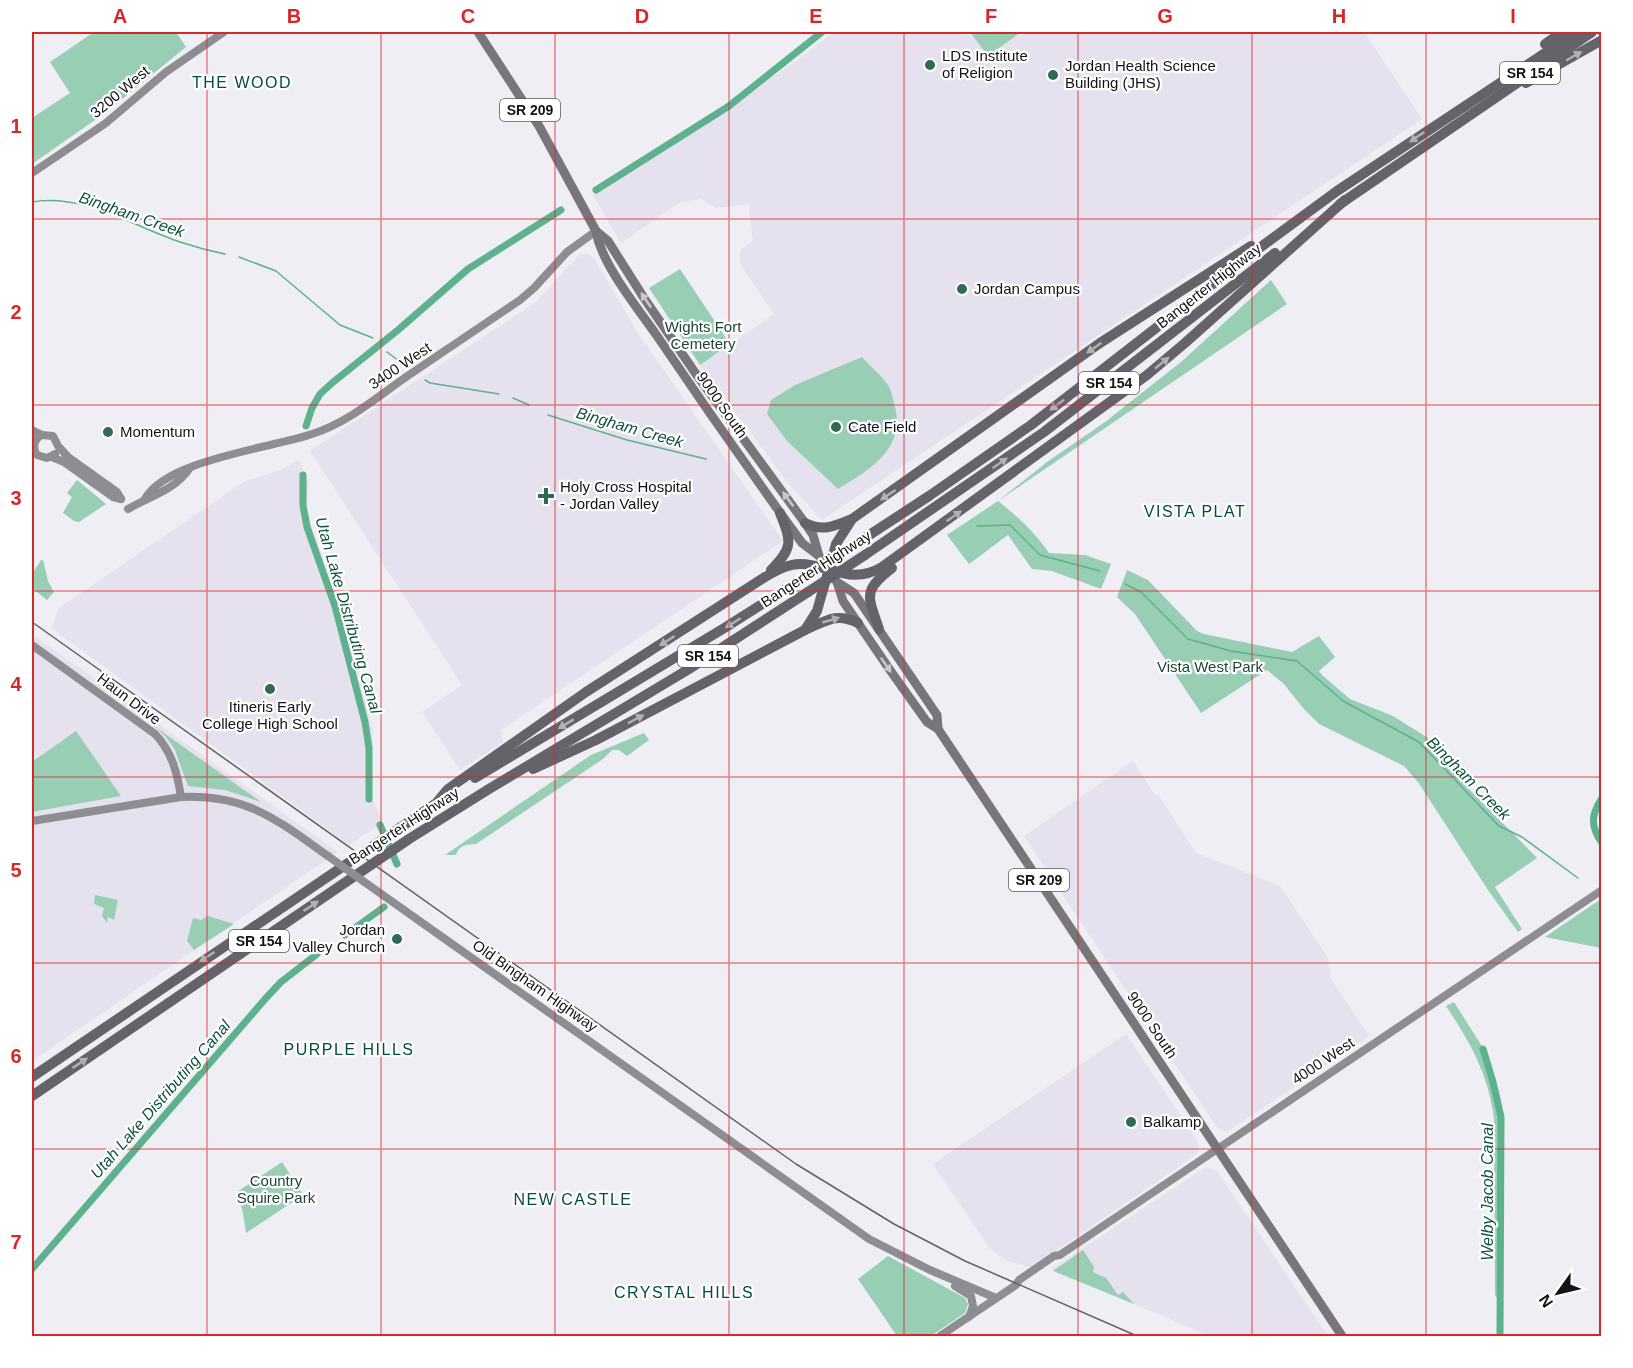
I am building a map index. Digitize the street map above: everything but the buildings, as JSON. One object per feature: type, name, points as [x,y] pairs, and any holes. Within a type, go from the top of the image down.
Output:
[{"type":"highway","points":[[1466,104],[1562,32]]},
{"type":"highway","name":"Bangerter Highway","points":[[32,1096],[400,846],[489,789],[689,669],[865,555],[1044,432],[1341,196],[1466,104],[1576,32]]},
{"type":"highway","name":"Bangerter Highway","points":[[32,1077],[438,801],[726,627],[929,496],[1031,425],[1250,255],[1468,116],[1592,32]]},
{"type":"highway","points":[[1468,116],[1602,40]]},
{"type":"highway","points":[[805,523],[821,528],[832,527],[852,519],[1100,343],[1341,196]]},
{"type":"highway","points":[[438,801],[448,789],[586,692],[765,577],[792,564],[810,565],[855,575],[872,573],[1147,375],[1185,343],[1341,196]]},
{"type":"highway","points":[[765,577],[784,558],[789,546],[788,533],[780,513]]},
{"type":"highway","points":[[805,630],[817,611],[836,544],[852,519]]},
{"type":"highway","points":[[879,629],[871,605],[872,586],[926,535]]},
{"type":"highway","points":[[489,789],[596,741],[805,630],[836,617],[846,617],[858,623]]},
{"type":"main road","name":"9000 South","points":[[478,32],[539,126],[596,231],[598,246],[629,295],[706,410],[780,513],[802,543],[819,556],[830,571],[837,582],[843,601],[927,722],[938,729],[1342,1336]]},
{"type":"main road","name":"9000 South","points":[[596,231],[608,241],[696,374],[805,523],[813,535],[819,556]]},
{"type":"main road","name":"9000 South","points":[[837,582],[854,593],[879,629],[937,715],[938,729]]},
{"type":"street","name":"3200 West","points":[[32,173],[106,123],[160,76],[224,32]]},
{"type":"street","name":"3400 West","points":[[128,509],[144,499],[152,499],[189,470],[217,458],[316,433],[344,419],[525,296],[567,252],[596,231]]},
{"type":"street","points":[[32,430],[42,435],[53,436],[68,457],[117,492],[121,499],[113,497],[64,462],[52,457],[41,457],[35,451],[33,443],[42,435]]},
{"type":"street","points":[[52,457],[58,446]]},
{"type":"street","name":"Haun Drive","points":[[32,645],[155,734],[172,759],[181,797]]},
{"type":"street","name":"Old Bingham Highway","points":[[32,821],[181,797],[214,797],[253,807],[281,822],[869,1239],[930,1270],[996,1298]]},
{"type":"street","name":"4000 West","points":[[940,1336],[1016,1285],[1019,1280],[1060,1255],[1602,890]]},
{"type":"street","points":[[930,1270],[971,1296],[973,1306],[968,1317]]},
{"type":"shaded area","name":"Jordan Campus","points":[[834,32],[1364,32],[1422,119],[822,520],[789,484],[700,365],[774,314],[740,264],[740,250],[753,241],[750,204],[715,208],[701,199],[679,203],[621,243],[593,195],[792,64]]},
{"type":"shaded area","name":"Holy Cross Hospital - Jordan Valley","points":[[587,253],[594,258],[638,333],[783,541],[501,730],[503,742],[460,770],[422,712],[462,685],[310,451],[536,302],[579,255]]},
{"type":"shaded area","points":[[299,460],[309,483],[307,502],[312,528],[340,610],[362,685],[373,733],[371,797],[383,822],[349,845],[51,628],[59,608],[245,481],[281,470]]},
{"type":"shaded area","points":[[32,634],[338,852],[32,1061]]},
{"type":"shaded area","points":[[1133,761],[1156,796],[1158,794],[1196,853],[1280,886],[1328,958],[1331,979],[1369,1036],[1227,1132],[1216,1126],[1024,836]]},
{"type":"shaded area","points":[[1126,1034],[1196,1139],[1198,1152],[1031,1268],[1004,1259],[990,1249],[933,1164]]},
{"type":"shaded area","points":[[1206,1167],[1217,1171],[1328,1336],[1210,1336],[1051,1269]]},
{"type":"green space","points":[[94,32],[176,32],[186,47],[105,113],[32,164],[32,118],[70,93],[50,62]]},
{"type":"green space","points":[[970,32],[1021,32],[988,56]]},
{"type":"green space","name":"Wights Fort Cemetery","points":[[680,269],[730,344],[700,365],[649,288]]},
{"type":"green space","points":[[1271,280],[1287,304],[998,501],[1047,462],[1105,422],[1181,362]]},
{"type":"green space","name":"Cate Field","points":[[862,357],[888,385],[895,407],[897,422],[895,435],[890,447],[882,457],[861,475],[838,489],[787,441],[767,414],[771,400],[795,385]]},
{"type":"green space","points":[[77,480],[106,504],[79,522],[63,513],[72,497],[67,493]]},
{"type":"green space","points":[[998,501],[1025,524],[1049,553],[1085,555],[1111,564],[1101,589],[1052,571],[1032,569],[1008,535],[969,564],[947,535]]},
{"type":"green space","points":[[43,560],[48,581],[54,592],[47,600],[32,588],[34,571]]},
{"type":"green space","name":"Vista West Park","points":[[1127,570],[1148,580],[1197,631],[1204,634],[1292,652],[1319,636],[1335,657],[1319,671],[1322,675],[1350,699],[1393,716],[1428,738],[1470,790],[1537,858],[1495,887],[1522,929],[1518,932],[1418,782],[1404,766],[1319,724],[1284,684],[1267,670],[1201,713],[1135,614],[1117,597]]},
{"type":"green space","points":[[154,726],[261,802],[225,790],[188,786],[175,750]]},
{"type":"green space","points":[[76,731],[121,796],[32,812],[32,762]]},
{"type":"green space","points":[[644,733],[649,740],[627,756],[619,750],[612,750],[603,759],[476,844],[461,847],[456,855],[445,855],[591,755]]},
{"type":"green space","points":[[95,895],[118,900],[114,920],[108,917],[107,923],[102,916],[104,908],[94,904]]},
{"type":"green space","points":[[1601,899],[1601,948],[1545,937]]},
{"type":"green space","points":[[208,916],[234,924],[194,950],[187,941],[193,918],[201,920]]},
{"type":"green space","points":[[1454,1002],[1485,1051],[1499,1092],[1503,1117],[1503,1307],[1495,1295],[1494,1118],[1483,1073],[1477,1059],[1446,1006]]},
{"type":"green space","name":"Country Squire Park","points":[[282,1162],[303,1195],[246,1233],[237,1192]]},
{"type":"green space","points":[[1083,1250],[1094,1267],[1093,1272],[1106,1278],[1118,1295],[1123,1292],[1134,1304],[1053,1271]]},
{"type":"green space","points":[[888,1256],[965,1298],[968,1304],[965,1313],[931,1336],[897,1336],[858,1279]]},
{"type":"waterway","name":"Utah Lake Distributing Canal","points":[[596,190],[729,106],[822,32]]},
{"type":"waterway","name":"Bingham Creek","points":[[32,202],[51,200],[89,206],[180,242],[225,254]]},
{"type":"waterway","name":"Utah Lake Distributing Canal","points":[[306,426],[320,394],[332,383],[468,269],[561,210]]},
{"type":"waterway","name":"Bingham Creek","points":[[239,257],[276,271],[340,325],[373,338]]},
{"type":"waterway","name":"Bingham Creek","points":[[387,352],[403,364]]},
{"type":"waterway","name":"Bingham Creek","points":[[425,380],[430,383],[499,394]]},
{"type":"waterway","name":"Bingham Creek","points":[[513,398],[529,405]]},
{"type":"waterway","name":"Bingham Creek","points":[[548,415],[627,440],[706,459]]},
{"type":"waterway","name":"Utah Lake Distributing Canal","points":[[303,475],[303,506],[307,527],[335,606],[365,722],[369,748],[369,799]]},
{"type":"waterway","name":"Bingham Creek","points":[[977,526],[1010,525],[1040,555],[1100,571]]},
{"type":"waterway","name":"Bingham Creek","points":[[1125,584],[1141,592],[1188,639],[1231,651],[1297,661],[1343,701],[1419,742],[1499,826],[1522,837],[1578,878]]},
{"type":"waterway","name":"Welby Jacob Canal","points":[[1602,798],[1593,820],[1595,831],[1602,843]]},
{"type":"waterway","name":"Utah Lake Distributing Canal","points":[[380,825],[397,864]]},
{"type":"waterway","name":"Utah Lake Distributing Canal","points":[[345,935],[384,907]]},
{"type":"waterway","name":"Utah Lake Distributing Canal","points":[[32,1269],[266,998],[281,982],[317,954]]},
{"type":"waterway","name":"Welby Jacob Canal","points":[[1483,1049],[1501,1117],[1500,1336]]},
{"type":"tram line","points":[[32,622],[796,1164],[894,1224],[965,1261],[1137,1336]]},
{"type":"place","name":"LDS Institute of Religion","points":[[930,65]]},
{"type":"place","name":"Jordan Health Science Building (JHS)","points":[[1053,75]]},
{"type":"place","name":"Jordan Campus","points":[[962,289]]},
{"type":"place","name":"Cate Field","points":[[836,427]]},
{"type":"place","name":"Momentum","points":[[108,432]]},
{"type":"place","name":"Holy Cross Hospital - Jordan Valley","points":[[546,496]]},
{"type":"place","name":"Itineris Early College High School","points":[[270,689]]},
{"type":"place","name":"Jordan Valley Church","points":[[397,939]]},
{"type":"place","name":"Balkamp","points":[[1131,1122]]},
{"type":"district","name":"THE WOOD","points":[[242,82]]},
{"type":"district","name":"VISTA PLAT","points":[[1195,511]]},
{"type":"district","name":"PURPLE HILLS","points":[[349,1049]]},
{"type":"district","name":"NEW CASTLE","points":[[573,1199]]},
{"type":"district","name":"CRYSTAL HILLS","points":[[684,1292]]}]
